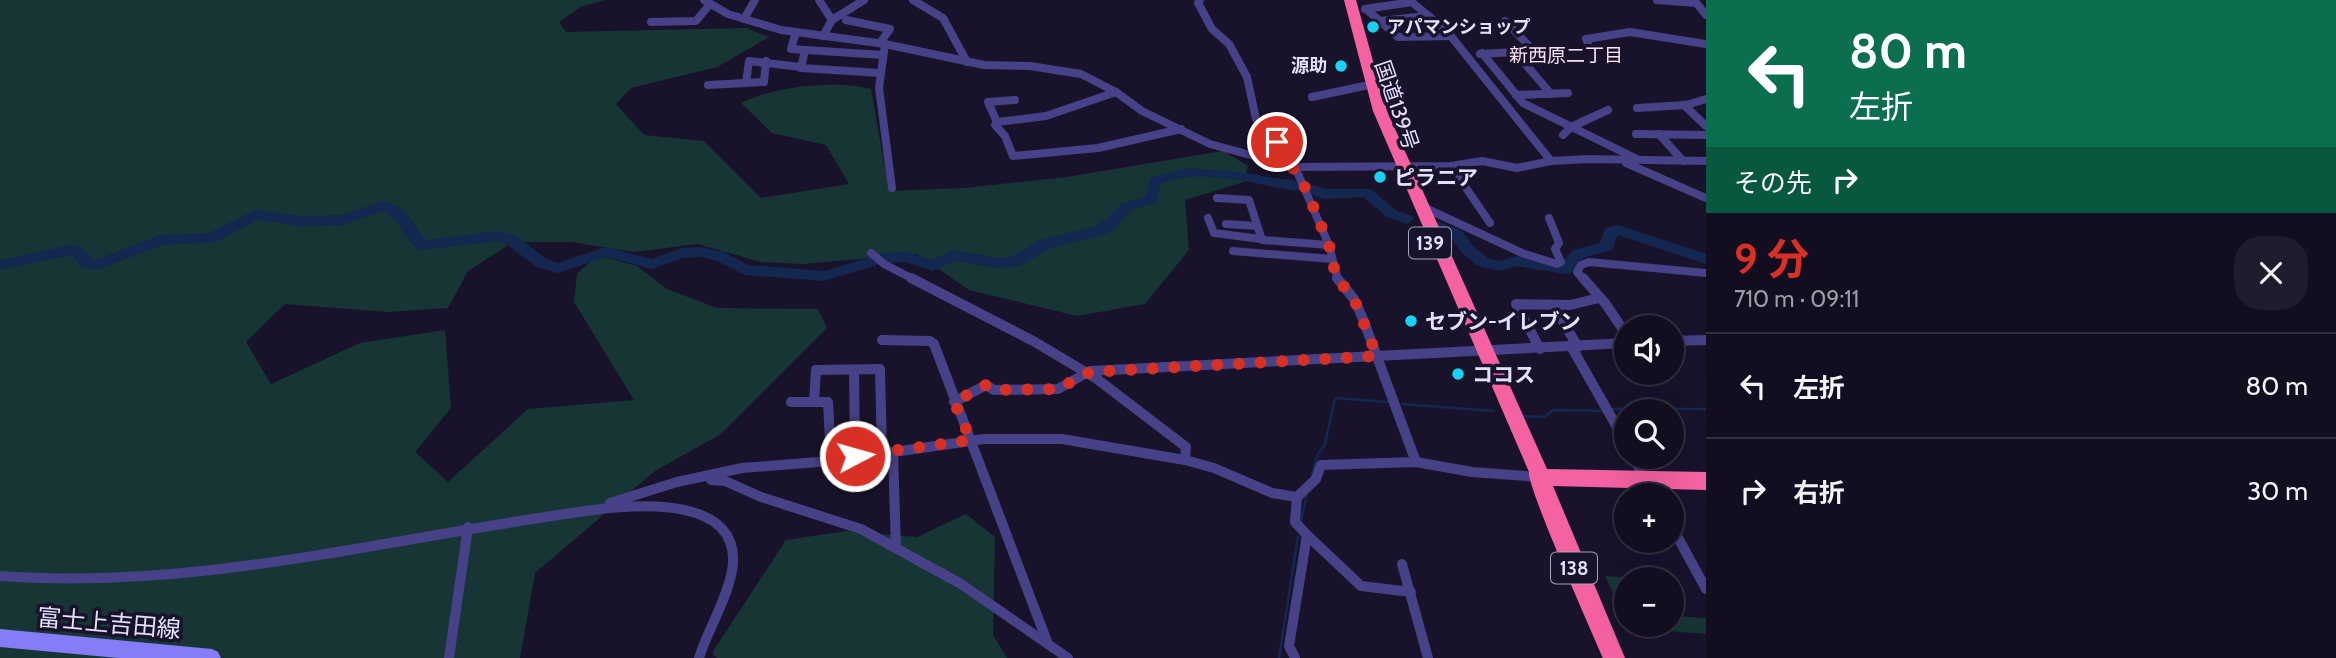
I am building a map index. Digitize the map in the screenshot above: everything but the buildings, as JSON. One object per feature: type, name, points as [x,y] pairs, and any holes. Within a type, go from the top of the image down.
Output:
[{"type":"highway","name":"国道139号","points":[[1353,4],[1364,86],[1480,351]]},
{"type":"highway","name":"国道139号","points":[[1353,4],[1380,111],[1399,164],[1420,205],[1530,470],[1538,477]]},
{"type":"highway","points":[[1538,477],[1614,484]]},
{"type":"highway","name":"138","points":[[1538,477],[1614,658]]},
{"type":"highway","points":[[1684,484],[1706,481]]},
{"type":"main road","name":"富士上吉田線","points":[[0,638],[212,658]]},
{"type":"street","points":[[720,9],[724,0]]},
{"type":"street","points":[[744,19],[755,0]]},
{"type":"street","points":[[819,0],[832,20]]},
{"type":"street","points":[[823,36],[832,20],[864,0]]},
{"type":"street","points":[[913,0],[924,2],[943,18],[967,62]]},
{"type":"street","points":[[1200,0],[1198,3],[1208,23],[1228,44],[1250,83],[1251,103],[1256,119],[1277,142],[1292,166],[1329,245],[1336,277],[1354,299],[1416,462]]},
{"type":"street","points":[[1657,0],[1695,2],[1706,15]]},
{"type":"street","points":[[1353,4],[1411,1],[1451,36],[1515,120],[1551,161]]},
{"type":"street","points":[[651,22],[698,20],[707,2],[744,19],[796,32],[882,43],[967,62],[1081,74],[1115,92],[1142,111],[1210,144],[1292,166],[1451,166],[1482,161],[1517,168],[1551,161],[1706,161]]},
{"type":"street","points":[[1353,4],[1380,20],[1398,37],[1451,36]]},
{"type":"street","points":[[1380,20],[1426,16]]},
{"type":"street","points":[[846,20],[890,29],[882,43],[879,88],[892,188]]},
{"type":"street","points":[[1466,54],[1534,51],[1505,21]]},
{"type":"street","points":[[796,32],[791,49],[883,55]]},
{"type":"street","points":[[1589,46],[1586,39],[1604,34],[1650,34],[1663,39],[1706,44]]},
{"type":"street","points":[[801,67],[805,50]]},
{"type":"street","points":[[1515,52],[1551,94]]},
{"type":"street","points":[[1482,53],[1523,103],[1640,160]]},
{"type":"street","points":[[746,83],[749,61],[881,73]]},
{"type":"street","points":[[708,85],[764,82],[766,61]]},
{"type":"street","points":[[1312,97],[1364,86]]},
{"type":"street","points":[[997,121],[1046,116],[1115,92]]},
{"type":"street","points":[[1516,94],[1568,93]]},
{"type":"street","points":[[1637,108],[1684,105],[1706,99]]},
{"type":"street","points":[[1016,100],[988,102],[997,121],[995,125],[1005,136],[1013,156],[1087,150],[1181,129]]},
{"type":"street","points":[[1684,105],[1706,126]]},
{"type":"street","points":[[1563,135],[1571,127],[1608,110]]},
{"type":"street","points":[[1636,134],[1706,135]]},
{"type":"street","points":[[1659,134],[1683,161]]},
{"type":"street","points":[[1619,160],[1706,198]]},
{"type":"street","points":[[1451,166],[1490,223]]},
{"type":"street","points":[[1217,198],[1250,200],[1261,239]]},
{"type":"street","points":[[1420,205],[1522,253],[1557,264],[1561,262],[1555,249],[1559,243],[1549,218]]},
{"type":"street","points":[[1209,218],[1214,233],[1329,245]]},
{"type":"street","points":[[1226,224],[1258,226]]},
{"type":"street","points":[[1233,251],[1332,258]]},
{"type":"street","points":[[871,253],[884,264],[1035,342],[1114,390],[1186,447],[1185,460]]},
{"type":"street","points":[[1614,317],[1577,272],[1581,265],[1589,262],[1706,273]]},
{"type":"street","points":[[1540,349],[1516,304],[1570,305],[1600,298]]},
{"type":"street","points":[[1553,305],[1614,421]]},
{"type":"street","points":[[882,340],[930,341],[934,344],[1048,644]]},
{"type":"street","points":[[1684,341],[1706,340]]},
{"type":"street","points":[[954,402],[986,385],[995,390],[1058,389],[1085,373],[1575,348],[1614,343]]},
{"type":"street","points":[[814,402],[816,370],[880,369],[895,548]]},
{"type":"street","points":[[854,370],[855,456]]},
{"type":"street","points":[[791,402],[828,402],[831,461]]},
{"type":"street","points":[[580,512],[677,482],[742,468],[831,461],[971,440],[1062,439],[1185,460],[1214,468],[1272,493],[1297,497]]},
{"type":"street","points":[[1410,592],[1362,586],[1295,522],[1297,497],[1317,480],[1321,466],[1416,462],[1472,472],[1538,477]]},
{"type":"street","points":[[700,479],[725,481],[761,497],[861,528],[961,584],[1068,658]]},
{"type":"street","points":[[0,576],[55,580],[143,577],[268,561],[468,527],[642,506],[704,516],[719,525],[730,542],[731,572],[725,594],[705,635],[699,658]]},
{"type":"street","points":[[449,658],[468,527]]},
{"type":"street","points":[[1295,658],[1289,646],[1307,534]]},
{"type":"street","points":[[1684,549],[1706,589]]},
{"type":"street","points":[[1402,564],[1428,658]]},
{"type":"green space","points":[[0,0],[605,0],[581,7],[559,22],[566,32],[746,28],[769,37],[717,67],[631,88],[616,104],[644,135],[704,141],[761,198],[849,184],[826,145],[772,133],[741,103],[771,92],[805,86],[840,85],[871,89],[889,191],[964,188],[1067,177],[1223,151],[1248,166],[1244,182],[1185,200],[1189,250],[1145,304],[1077,316],[969,290],[917,254],[803,264],[761,262],[697,244],[634,252],[571,242],[513,242],[468,271],[448,308],[388,312],[285,304],[246,342],[271,384],[360,343],[445,330],[451,408],[415,452],[448,482],[528,409],[634,400],[574,302],[577,274],[597,255],[637,266],[667,289],[717,308],[818,309],[827,328],[721,434],[655,471],[535,573],[520,658],[0,658]]},
{"type":"green space","points":[[966,514],[995,537],[993,635],[1007,658],[717,658],[712,653],[786,540],[846,531],[917,537]]},
{"type":"green space","points":[[1605,576],[1614,577],[1614,595]]},
{"type":"green space","points":[[1684,616],[1706,618],[1706,634],[1684,632]]},
{"type":"waterway","points":[[0,265],[71,250],[77,251],[88,264],[97,265],[160,240],[211,238],[255,215],[302,221],[343,220],[383,206],[398,213],[416,241],[422,245],[499,236],[511,240],[542,263],[558,268],[606,252],[652,264],[682,253],[701,252],[719,256],[745,270],[824,276],[884,258],[906,257],[933,266],[953,255],[998,263],[1014,262],[1045,244],[1100,230],[1109,225],[1126,207],[1152,199],[1155,181],[1168,175],[1224,174],[1297,186]]},
{"type":"waterway","points":[[1313,190],[1324,194],[1366,192],[1392,214],[1407,219]]},
{"type":"waterway","points":[[1439,227],[1456,234],[1468,250],[1483,262],[1499,266],[1517,261],[1566,269],[1578,254],[1607,246],[1610,232],[1618,230],[1706,259]]},
{"type":"waterway","points":[[1312,476],[1317,456],[1325,444],[1335,398],[1389,402]]},
{"type":"waterway","points":[[1402,404],[1494,411]]},
{"type":"waterway","points":[[1611,409],[1706,409]]},
{"type":"waterway","points":[[1521,416],[1545,417],[1553,410],[1605,411]]},
{"type":"waterway","points":[[1301,521],[1307,494]]},
{"type":"waterway","points":[[1279,658],[1298,536]]},
{"type":"place","name":"アパマンショップ","points":[[1373,27]]},
{"type":"place","name":"源助","points":[[1341,66]]},
{"type":"place","name":"ピラニア","points":[[1380,177]]},
{"type":"place","name":"セブン-イレブン","points":[[1411,321]]},
{"type":"place","name":"ココス","points":[[1458,374]]},
{"type":"district","name":"新西原二丁目","points":[[1566,55]]},
{"type":"route","points":[[855,456],[971,440],[954,402],[986,385],[995,390],[1058,389],[1090,372],[1377,356],[1354,299],[1336,277],[1329,245],[1306,189],[1295,167],[1289,164],[1277,142]]}]
